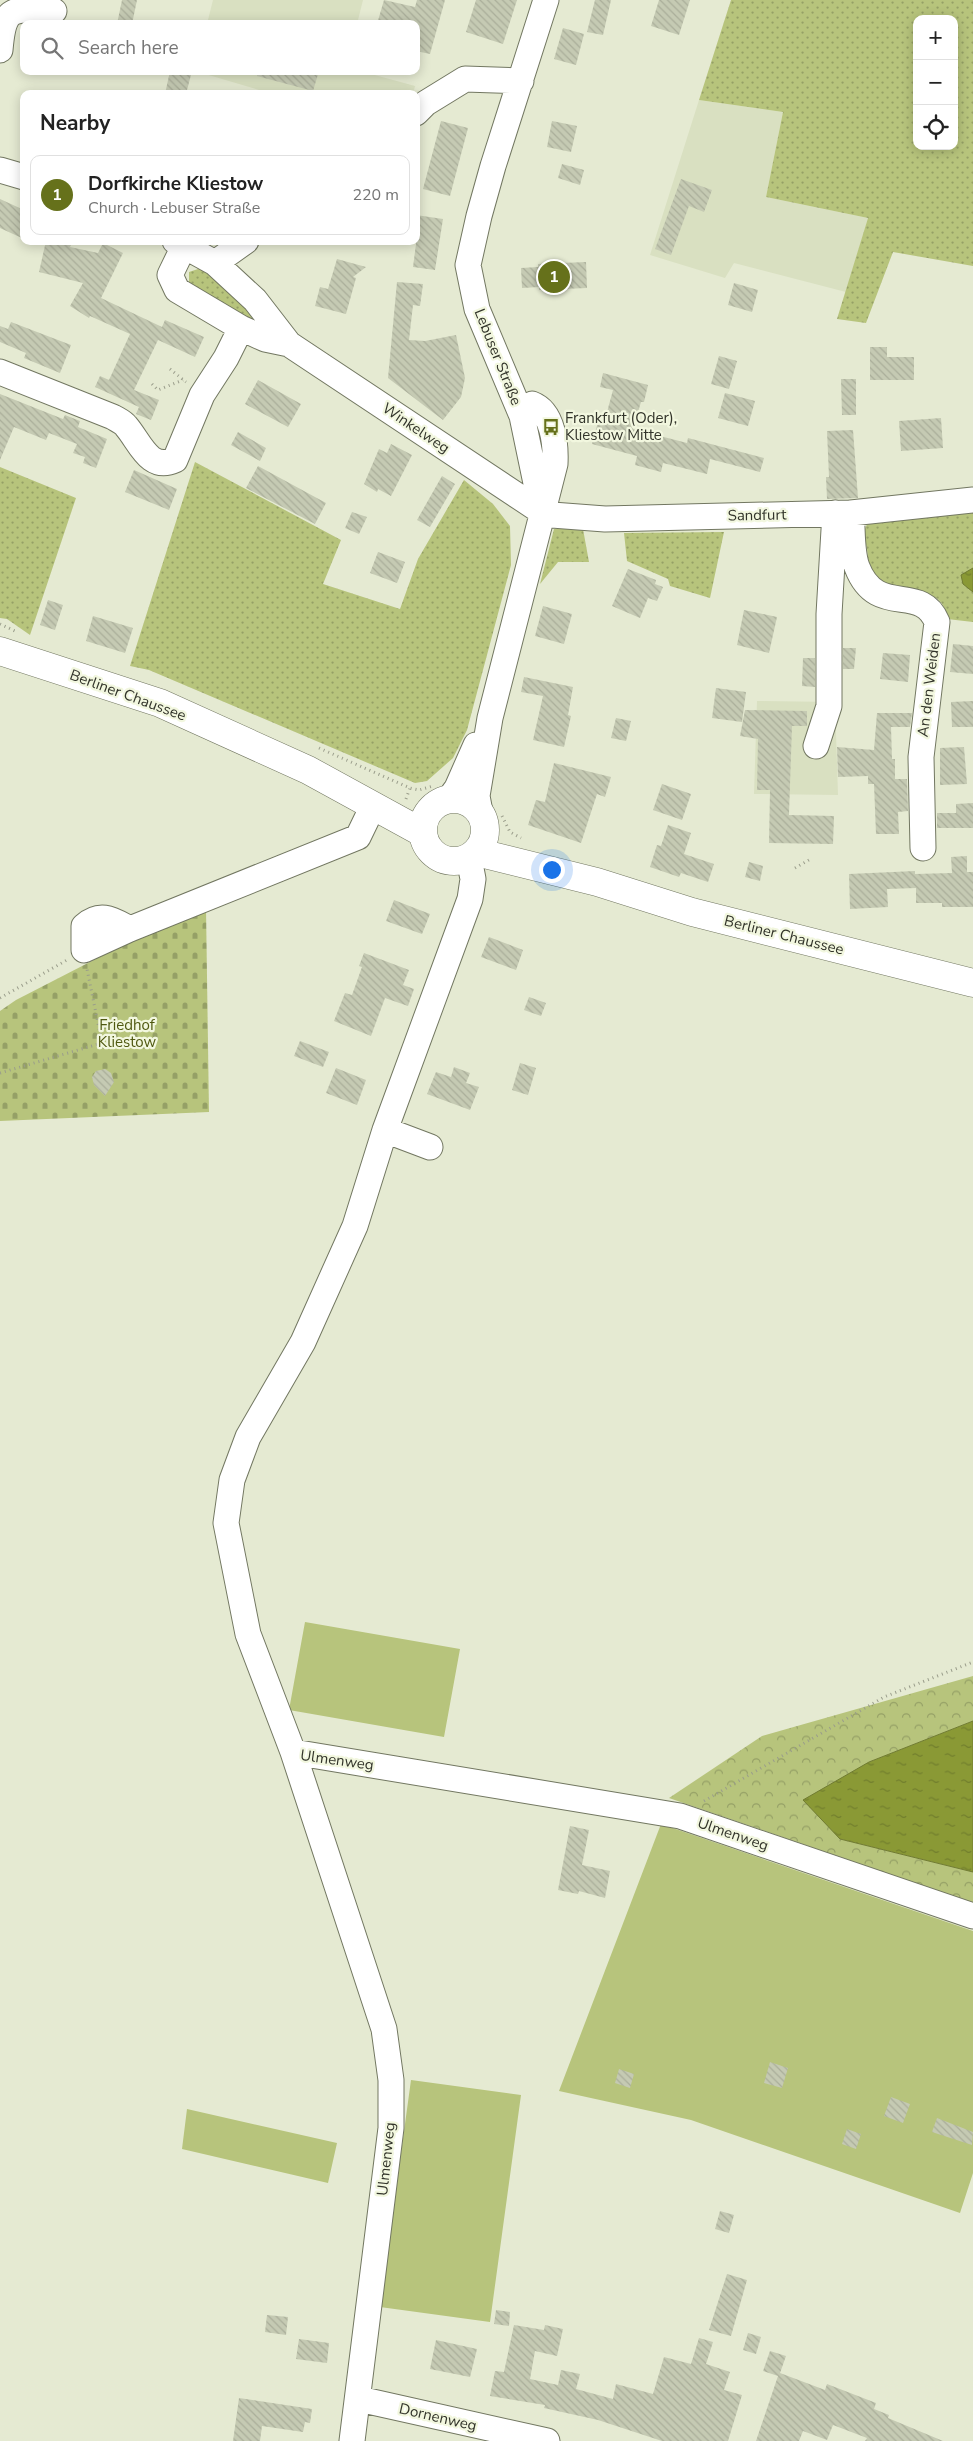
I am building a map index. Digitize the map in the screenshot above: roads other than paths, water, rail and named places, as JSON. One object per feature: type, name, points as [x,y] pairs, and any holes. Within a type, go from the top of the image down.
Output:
[{"type":"main road","name":"Berliner Chaussee","points":[[0,651],[160,703],[308,770],[373,806],[434,814]]},
{"type":"main road","name":"Berliner Chaussee","points":[[308,770],[434,814]]},
{"type":"main road","points":[[467,801],[478,838],[452,861],[436,855],[425,842],[434,814],[467,801]]},
{"type":"main road","name":"Berliner Chaussee","points":[[478,838],[597,882],[692,912],[973,983]]},
{"type":"street","name":"Lebuser Straße","points":[[478,838],[477,796],[490,718],[542,512],[522,416],[477,309],[468,266],[479,216],[546,0]]},
{"type":"street","points":[[0,50],[2,25],[8,15],[21,9],[54,12]]},
{"type":"street","points":[[420,109],[426,102],[464,78],[521,81]]},
{"type":"street","points":[[0,170],[20,177]]},
{"type":"street","name":"Winkelweg","points":[[180,245],[170,275],[177,290],[241,328],[265,339],[289,344]]},
{"type":"street","name":"Winkelweg","points":[[182,245],[215,263],[255,300],[289,344],[542,512]]},
{"type":"street","points":[[215,263],[240,245]]},
{"type":"street","points":[[0,372],[113,417],[125,424],[152,461],[159,464],[168,464],[175,460],[202,395],[226,358],[241,328]]},
{"type":"street","name":"Sandfurt","points":[[542,512],[605,519],[843,513],[973,500]]},
{"type":"street","points":[[816,746],[829,706],[829,614],[843,513]]},
{"type":"street","name":"An den Weiden","points":[[843,513],[856,565],[866,584],[881,596],[921,602],[932,611],[937,622],[921,757],[923,848]]},
{"type":"street","name":"Lebuser Straße","points":[[434,814],[457,788],[490,718]]},
{"type":"street","points":[[84,950],[130,929],[358,837],[373,806]]},
{"type":"street","points":[[293,1752],[248,1634],[226,1523],[232,1480],[248,1437],[303,1342],[351,1235],[385,1130],[470,899],[478,838]]},
{"type":"street","points":[[385,1130],[430,1147]]},
{"type":"street","name":"Ulmenweg","points":[[352,2441],[359,2399],[391,2128],[391,2080],[384,2029],[293,1752],[680,1816],[973,1916]]},
{"type":"street","name":"Dornenweg","points":[[359,2399],[547,2441]]},
{"type":"water","points":[[973,568],[973,592],[963,584],[961,575]]},
{"type":"water","points":[[973,1721],[973,1872],[840,1839],[803,1800],[869,1762]]},
{"type":"place","name":"Dorfkirche Kliestow","points":[[554,277]]},
{"type":"place","name":"Frankfurt (Oder), Kliestow Mitte","points":[[551,427]]},
{"type":"park label","name":"Friedhof Kliestow","points":[[127,1034]]}]
